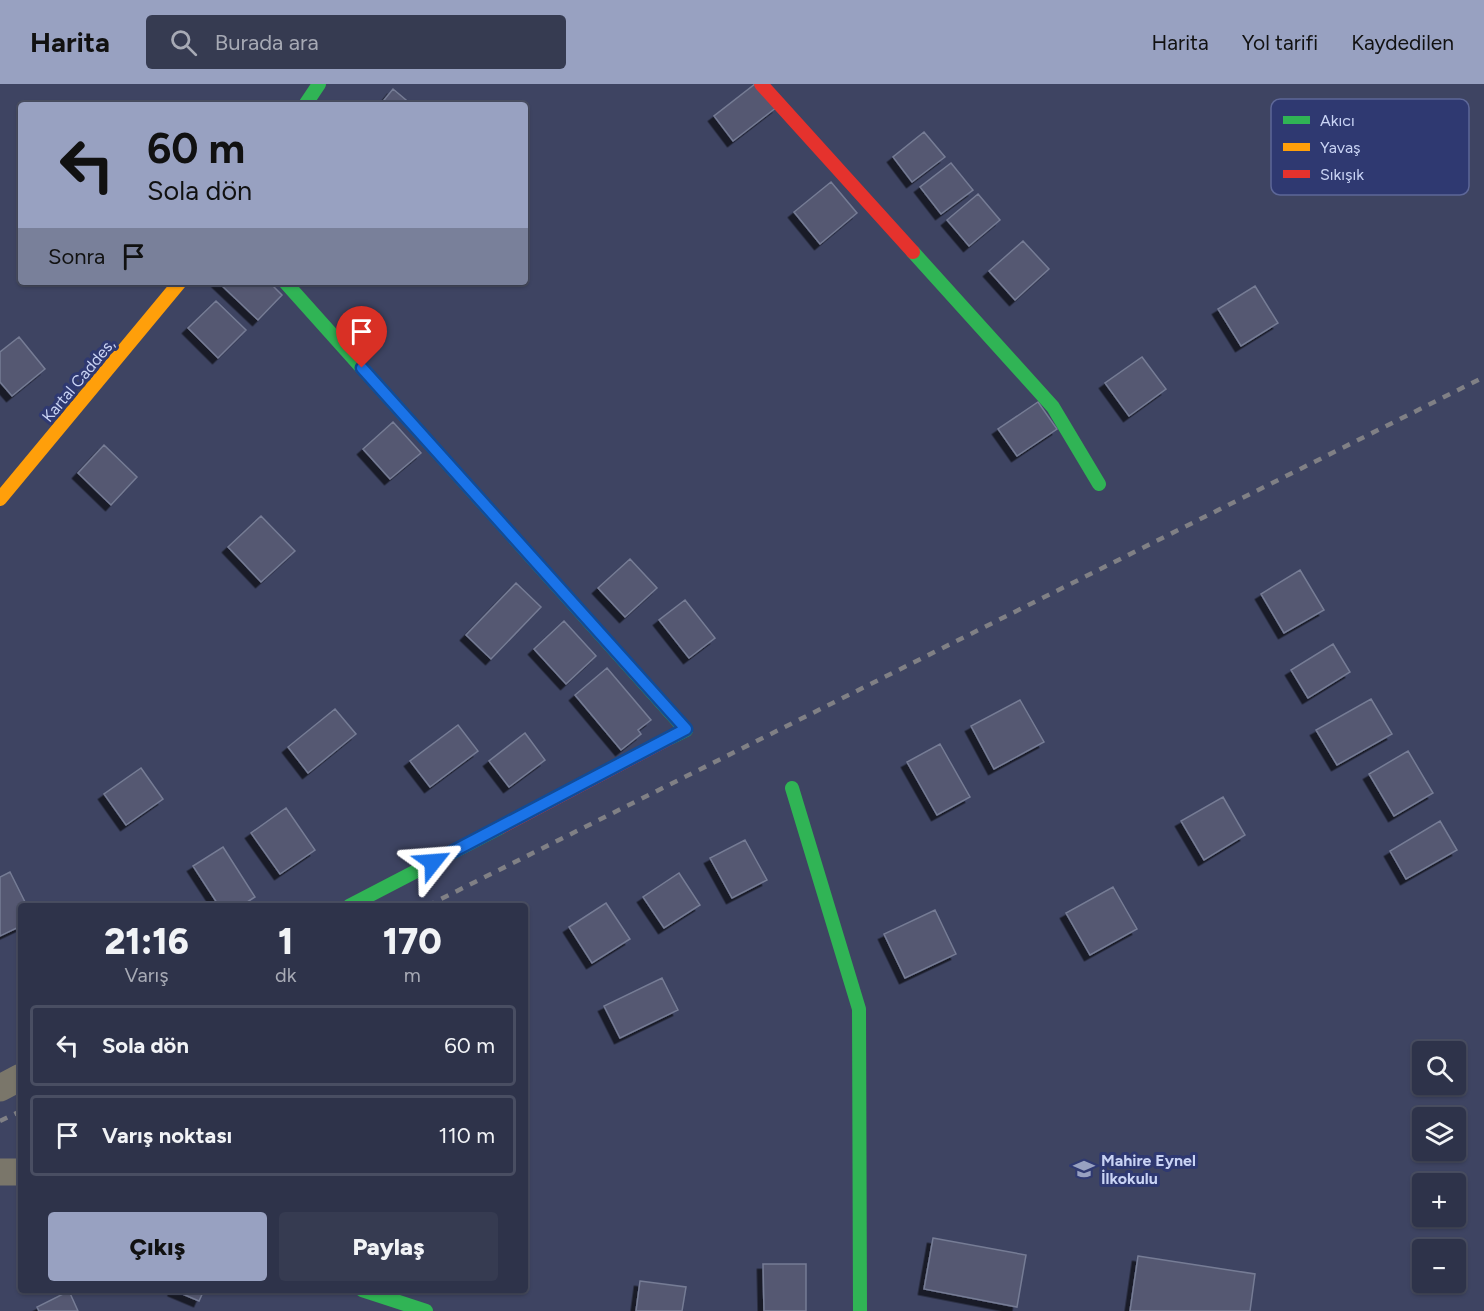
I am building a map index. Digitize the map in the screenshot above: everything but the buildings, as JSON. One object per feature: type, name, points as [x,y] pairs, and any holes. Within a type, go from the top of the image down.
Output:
[{"type":"street","points":[[307,102],[319,84]]},
{"type":"street","points":[[761,84],[1053,407],[1099,484]]},
{"type":"street","name":"Kartal Caddes,","points":[[0,499],[178,285]]},
{"type":"street","points":[[288,285],[686,729],[355,903]]},
{"type":"street","points":[[792,788],[859,1009],[860,1311]]},
{"type":"street","points":[[0,1088],[18,1079]]},
{"type":"street","points":[[0,1172],[18,1172]]},
{"type":"street","points":[[371,1293],[426,1311]]},
{"type":"railway","points":[[433,903],[1484,377]]},
{"type":"railway","points":[[0,1121],[18,1112]]},
{"type":"traffic: fast","points":[[307,102],[319,84]]},
{"type":"traffic: fast","points":[[913,252],[1053,407],[1099,484]]},
{"type":"traffic: fast","points":[[288,285],[686,730],[670,738]]},
{"type":"traffic: fast","points":[[792,788],[859,1009],[860,1311]]},
{"type":"traffic: fast","points":[[355,903],[501,827]]},
{"type":"traffic: fast","points":[[371,1293],[426,1311]]},
{"type":"traffic: slow","points":[[0,499],[178,285]]},
{"type":"traffic: jam","points":[[761,84],[913,252]]},
{"type":"traffic: jam","points":[[501,827],[670,738]]},
{"type":"place","name":"Mahire Eynel İlkokulu","points":[[1084,1169]]},
{"type":"route","points":[[362,368],[686,729],[433,862]]}]
